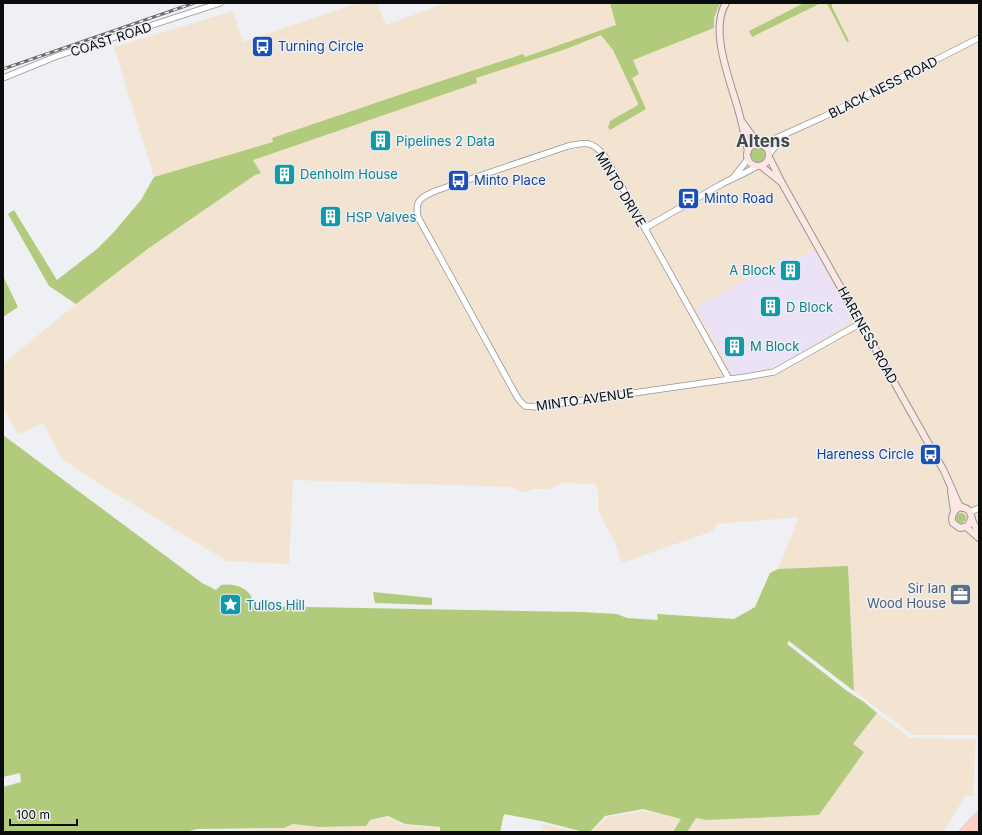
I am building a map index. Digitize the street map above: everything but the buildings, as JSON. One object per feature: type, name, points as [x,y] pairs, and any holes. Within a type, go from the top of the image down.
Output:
[{"type":"main road","points":[[726,3],[719,18],[720,45],[742,122],[748,151],[748,159],[751,164],[759,166],[768,162],[769,155],[767,148],[760,144],[742,122]]},
{"type":"main road","points":[[748,151],[751,147],[760,144]]},
{"type":"main road","name":"HARENESS ROAD","points":[[769,155],[782,183],[944,471],[959,505],[963,508]]},
{"type":"main road","name":"HARENESS ROAD","points":[[759,166],[782,183]]},
{"type":"main road","name":"HARENESS ROAD","points":[[951,488],[954,511]]},
{"type":"main road","points":[[979,532],[971,520],[970,512],[963,508],[958,508],[954,511],[952,516],[953,523],[958,527],[966,527],[979,538]]},
{"type":"main road","points":[[966,527],[970,524],[971,520]]},
{"type":"main road","points":[[963,832],[979,816]]},
{"type":"main road","points":[[973,832],[979,826]]},
{"type":"street","name":"COAST ROAD","points":[[3,78],[63,54],[220,3]]},
{"type":"street","name":"BLACK NESS ROAD","points":[[760,144],[777,136],[786,134],[979,38]]},
{"type":"street","name":"BLACK NESS ROAD","points":[[769,155],[786,134]]},
{"type":"street","name":"MINTO DRIVE","points":[[417,205],[421,198],[438,190],[568,146],[580,143],[587,143],[595,146],[604,154],[729,379]]},
{"type":"street","points":[[732,178],[748,159]]},
{"type":"street","points":[[644,228],[732,178],[742,175],[759,166]]},
{"type":"street","name":"MINTO AVENUE","points":[[417,205],[418,217],[516,395],[526,406],[536,407],[774,372],[861,323]]},
{"type":"street","points":[[970,512],[979,508]]},
{"type":"shaded area","points":[[358,3],[377,3],[386,25],[446,3],[979,3],[979,735],[913,735],[854,691],[848,566],[778,569],[799,517],[717,524],[713,531],[621,563],[616,545],[598,511],[598,490],[596,484],[563,483],[548,489],[533,489],[526,492],[519,491],[513,487],[293,480],[289,564],[227,561],[98,483],[62,459],[43,423],[18,434],[3,408],[3,364],[76,304],[149,248],[255,175],[261,173],[253,160],[273,142],[154,177],[114,47],[233,11],[243,42]]},
{"type":"shaded area","points":[[814,250],[851,317],[850,322],[782,365],[755,371],[743,377],[734,376],[696,308],[788,256],[792,262]]},
{"type":"shaded area","points":[[877,713],[910,738],[976,739],[973,796],[965,796],[944,832],[592,832],[607,817],[643,811],[706,820],[864,752],[853,745]]},
{"type":"shaded area","points":[[388,817],[404,825],[439,828],[439,832],[222,832],[284,828],[293,824],[319,827],[366,826],[370,821]]},
{"type":"shaded area","points":[[543,824],[579,832],[541,832]]},
{"type":"green space","points":[[610,3],[720,3],[714,18],[714,28],[633,60],[639,74],[632,78],[646,109],[610,130],[608,127],[610,121],[638,105],[638,103],[613,50],[601,35],[566,49],[476,78],[477,83],[253,160],[261,173],[255,175],[149,248],[76,304],[49,286],[8,214],[14,210],[57,280],[97,249],[113,233],[141,200],[154,177],[273,142],[272,138],[523,54],[525,57],[616,25]]},
{"type":"green space","points":[[804,3],[821,3],[752,37],[749,31]]},
{"type":"green space","points":[[826,3],[832,3],[832,7],[849,41],[847,42]]},
{"type":"green space","points":[[758,148],[763,150],[765,155],[763,160],[758,162],[753,160],[751,155],[753,150]]},
{"type":"green space","points":[[3,276],[18,307],[3,317]]},
{"type":"green space","points":[[3,435],[202,583],[216,590],[221,585],[225,584],[238,586],[251,596],[252,606],[582,612],[617,614],[627,618],[658,620],[657,614],[734,619],[755,607],[770,573],[778,569],[848,566],[854,691],[789,641],[787,644],[877,713],[853,744],[864,752],[819,815],[706,820],[696,818],[687,832],[673,832],[681,819],[643,809],[605,816],[590,832],[584,832],[541,821],[504,814],[500,832],[440,832],[440,827],[405,824],[388,816],[370,820],[366,826],[319,827],[293,824],[284,828],[197,829],[186,832],[3,832],[3,787],[21,782],[20,773],[3,777]]},
{"type":"green space","points":[[959,513],[963,513],[965,514],[965,522],[959,523],[956,520],[956,516]]},
{"type":"green space","points":[[373,592],[432,598],[432,605],[375,603]]},
{"type":"railway","points":[[3,69],[194,3]]},
{"type":"place","name":"Turning Circle","points":[[263,46]]},
{"type":"place","name":"Pipelines 2 Data","points":[[381,141]]},
{"type":"place","name":"Denholm House","points":[[284,174]]},
{"type":"place","name":"Minto Place","points":[[459,180]]},
{"type":"place","name":"Minto Road","points":[[689,198]]},
{"type":"place","name":"HSP Valves","points":[[330,217]]},
{"type":"place","name":"A Block","points":[[791,270]]},
{"type":"place","name":"D Block","points":[[770,307]]},
{"type":"place","name":"M Block","points":[[734,346]]},
{"type":"place","name":"Hareness Circle","points":[[930,454]]},
{"type":"place","name":"Sir Ian Wood House","points":[[961,595]]},
{"type":"place","name":"Tullos Hill","points":[[230,605]]},
{"type":"district","name":"Altens","points":[[763,141]]}]
